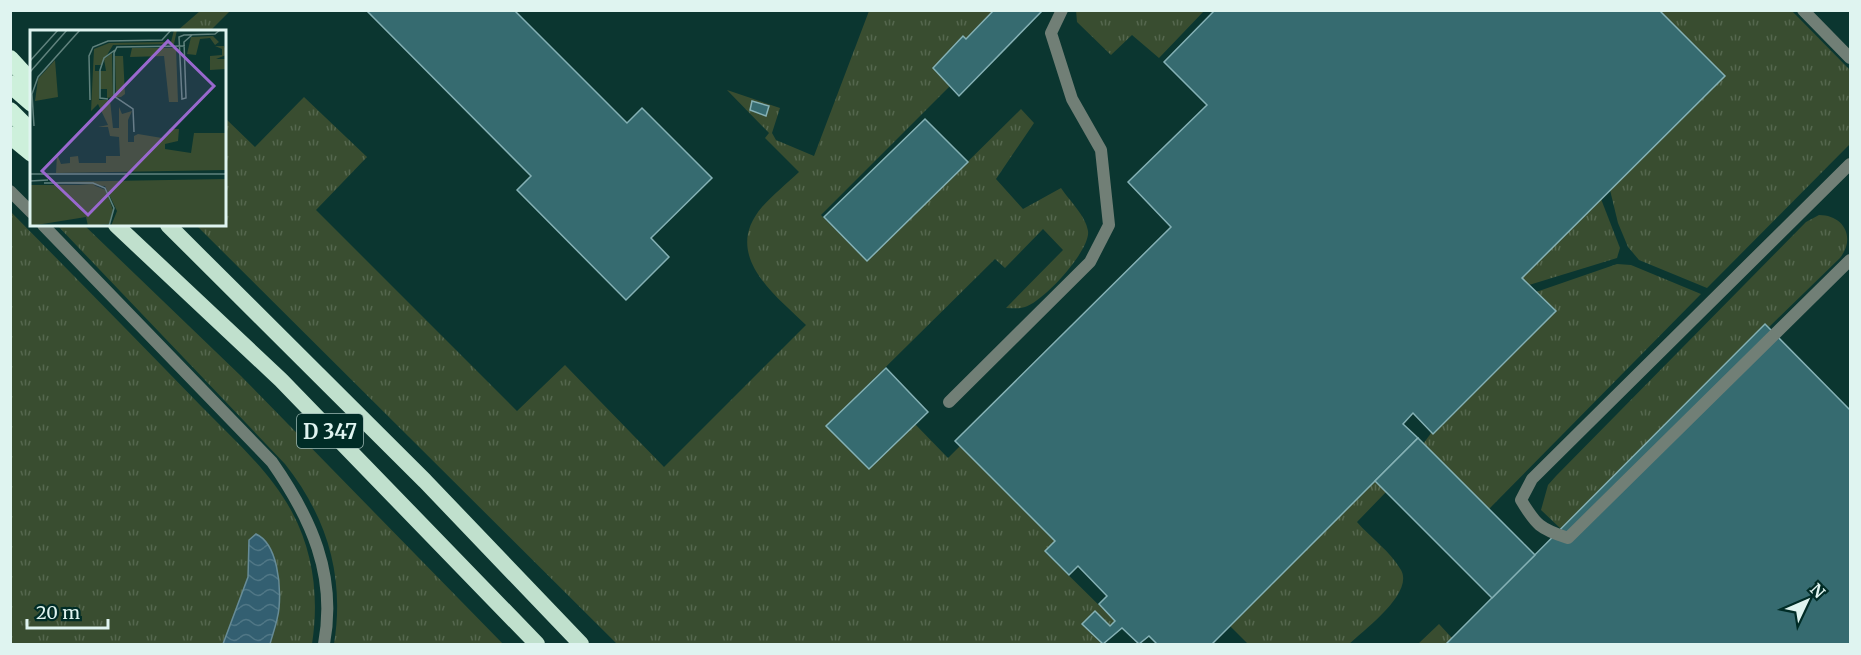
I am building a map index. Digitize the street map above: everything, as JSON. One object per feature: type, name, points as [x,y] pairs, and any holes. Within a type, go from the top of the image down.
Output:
[{"type":"highway","points":[[10,59],[30,81]]},
{"type":"highway","points":[[10,84],[30,101]]},
{"type":"highway","points":[[10,111],[30,132]]},
{"type":"highway","points":[[10,135],[30,151]]},
{"type":"highway","name":"D 347","points":[[117,226],[280,380],[537,645]]},
{"type":"highway","name":"D 347","points":[[169,226],[425,481],[581,645]]},
{"type":"lane","points":[[949,402],[1090,262],[1109,225],[1101,150],[1072,99],[1051,33],[1062,10]]},
{"type":"lane","points":[[1803,10],[1851,58]]},
{"type":"lane","points":[[1851,164],[1532,479],[1521,500],[1534,522],[1542,530],[1568,538],[1851,260]]},
{"type":"lane","points":[[10,191],[30,211]]},
{"type":"lane","points":[[45,226],[272,462],[297,497],[319,548],[327,580],[328,609],[324,645]]},
{"type":"green space","points":[[1076,10],[1204,11],[1159,58],[1132,35],[1111,55],[1077,22]]},
{"type":"green space","points":[[200,11],[230,11],[211,30],[178,30]]},
{"type":"green space","points":[[869,11],[994,11],[966,39],[963,36],[933,68],[950,86],[821,215],[867,261],[1021,109],[1034,123],[996,179],[1023,209],[1061,188],[1087,225],[1087,240],[1074,262],[1054,286],[1025,307],[1006,308],[1063,250],[1043,229],[1005,268],[995,259],[826,426],[868,469],[915,424],[948,458],[960,446],[1055,541],[1045,552],[1115,621],[1110,626],[1095,611],[1083,624],[1103,644],[617,644],[197,226],[226,226],[226,119],[255,147],[304,97],[367,157],[316,210],[517,411],[565,365],[664,467],[806,325],[780,301],[757,273],[750,258],[747,241],[751,225],[762,207],[799,172],[765,138],[769,133],[727,90],[780,108],[772,133],[776,140],[814,156]]},
{"type":"green space","points":[[1659,11],[1792,11],[1850,70],[1850,144],[1707,288],[1639,260],[1628,247],[1618,223],[1610,190]]},
{"type":"green space","points":[[1601,199],[1620,248],[1617,258],[1529,285],[1522,278]]},
{"type":"green space","points":[[10,211],[250,456],[283,497],[299,528],[310,560],[315,593],[312,644],[11,644]]},
{"type":"green space","points":[[1819,215],[1835,219],[1845,229],[1847,243],[1840,258],[1769,327],[1765,324],[1561,529],[1541,510],[1548,485],[1806,222]]},
{"type":"green space","points":[[58,226],[85,226],[241,376],[503,644],[334,644],[337,595],[329,548],[312,505],[285,464]]},
{"type":"green space","points":[[1617,264],[1631,265],[1701,294],[1489,509],[1423,444],[1536,292]]},
{"type":"green space","points":[[1375,481],[1386,492],[1357,522],[1401,570],[1403,579],[1401,589],[1394,600],[1349,644],[1248,644],[1230,626]]},
{"type":"green space","points":[[1439,624],[1452,638],[1446,644],[1418,644]]},
{"type":"water","points":[[256,534],[269,547],[276,566],[279,599],[277,622],[270,644],[223,644],[248,577],[249,540]]},
{"type":"building","points":[[366,10],[514,10],[627,123],[642,108],[712,178],[651,238],[669,257],[626,300],[517,190],[531,176]]},
{"type":"building","points":[[994,10],[1042,11],[959,96],[933,68],[963,36],[966,39]]},
{"type":"building","points":[[1215,10],[1659,10],[1725,76],[1522,278],[1556,311],[1433,434],[1413,413],[1403,424],[1418,438],[1212,644],[1157,644],[1149,636],[1139,644],[1122,628],[1103,644],[1082,624],[1095,611],[1110,626],[1115,621],[1099,604],[1107,596],[1078,566],[1069,575],[1045,551],[1055,541],[955,441],[1171,227],[1128,182],[1207,105],[1164,62]]},
{"type":"building","points":[[752,101],[769,106],[766,116],[750,110]]},
{"type":"building","points":[[925,119],[968,162],[867,261],[824,217]]},
{"type":"building","points":[[1765,324],[1850,410],[1850,644],[1446,644]]},
{"type":"building","points":[[886,368],[928,412],[869,469],[826,426]]},
{"type":"building","points":[[1418,438],[1535,555],[1492,598],[1375,481]]}]
